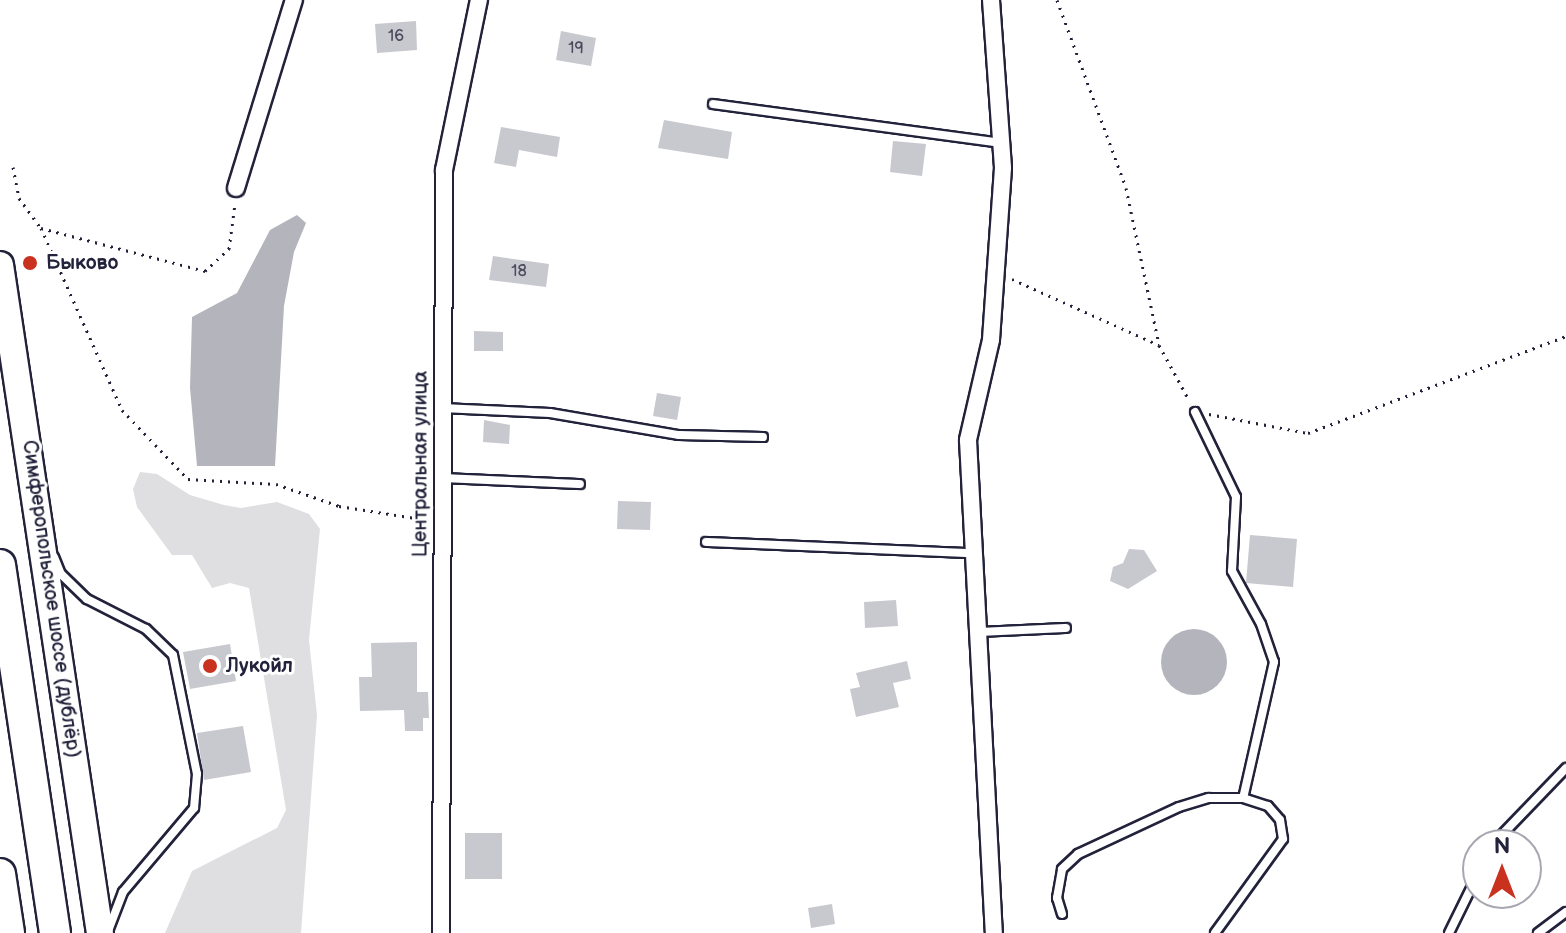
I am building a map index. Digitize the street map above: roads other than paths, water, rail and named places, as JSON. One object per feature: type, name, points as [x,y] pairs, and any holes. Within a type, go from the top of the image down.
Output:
[{"type":"highway","points":[[0,565],[55,933]]},
{"type":"highway","points":[[0,874],[9,933]]},
{"type":"main road","name":"Симферопольское шоссе (дублёр)","points":[[0,265],[100,933]]},
{"type":"street","points":[[236,188],[286,39],[294,0]]},
{"type":"street","name":"Центральная улица","points":[[441,933],[440,521],[444,170],[479,0]]},
{"type":"street","points":[[991,0],[1001,143],[996,272],[991,340],[968,440],[994,933]]},
{"type":"lane","points":[[713,104],[1001,143]]},
{"type":"lane","points":[[441,408],[550,413],[679,435],[763,437]]},
{"type":"lane","points":[[1195,412],[1236,497],[1232,571],[1261,624],[1274,662],[1243,798]]},
{"type":"lane","points":[[441,478],[580,484]]},
{"type":"lane","points":[[40,521],[61,574],[87,599],[146,629],[173,655],[197,774],[194,808],[123,892],[107,933]]},
{"type":"lane","points":[[706,542],[974,553]]},
{"type":"lane","points":[[978,632],[1066,628]]},
{"type":"lane","points":[[1507,829],[1566,768]]},
{"type":"lane","points":[[1062,914],[1057,898],[1062,869],[1078,854],[1179,807],[1209,798],[1243,798],[1268,806],[1280,820],[1283,839],[1215,933]]},
{"type":"lane","points":[[1449,933],[1462,907]]},
{"type":"lane","points":[[1538,933],[1566,912]]},
{"type":"place","name":"Быково","points":[[30,263]]},
{"type":"place","name":"Лукойл","points":[[210,666]]}]
